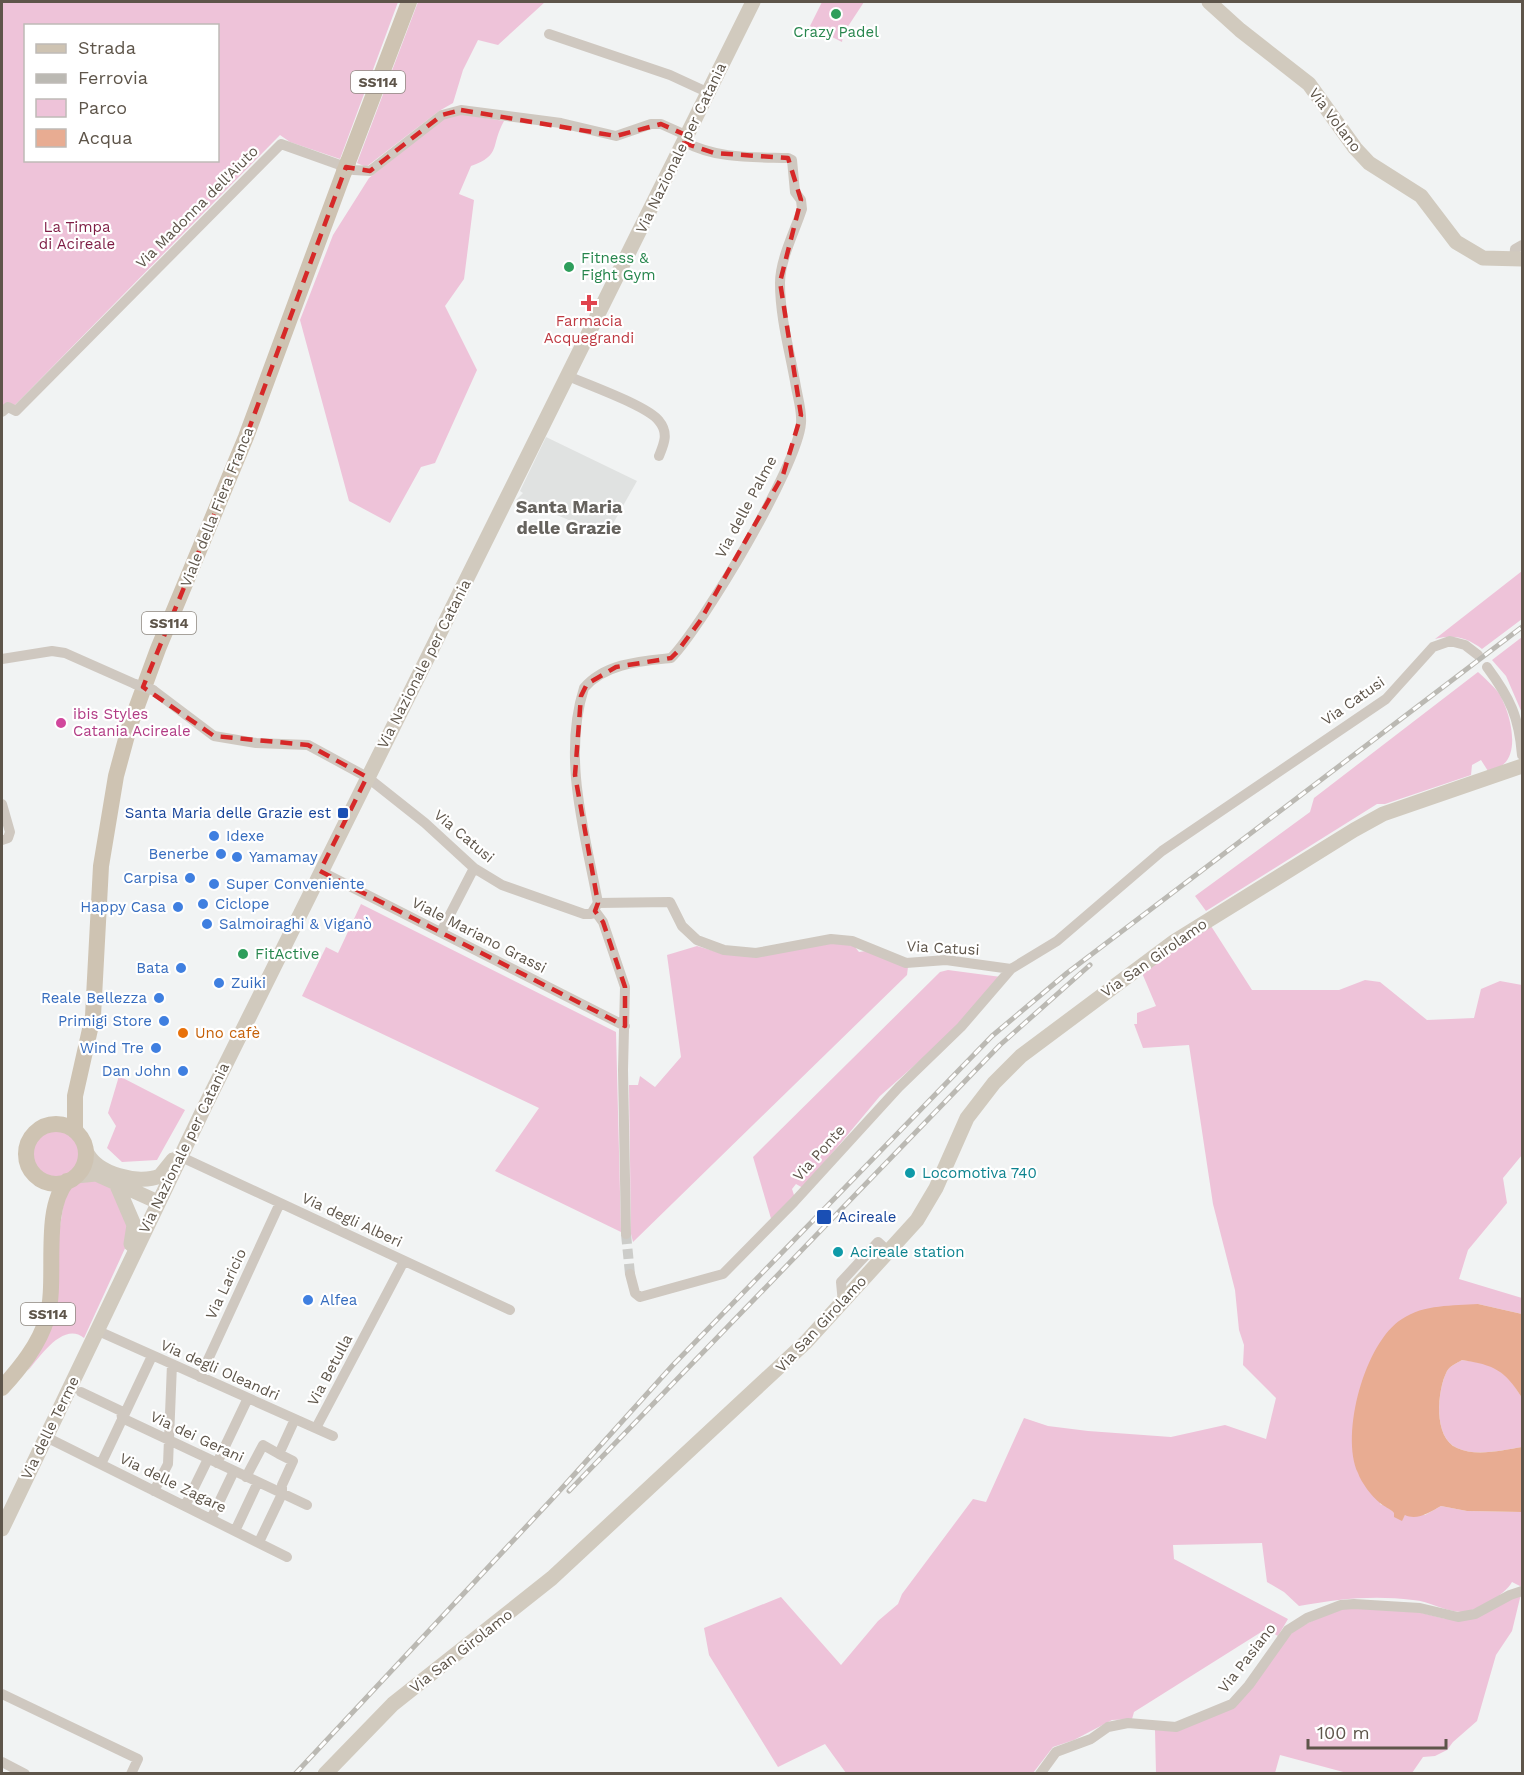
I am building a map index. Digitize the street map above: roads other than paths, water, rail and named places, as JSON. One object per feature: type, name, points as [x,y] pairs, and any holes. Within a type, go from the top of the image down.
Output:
[{"type":"main road","name":"Viale della Fiera Franca","points":[[75,1096],[93,1016],[101,866],[108,819],[129,728],[158,649],[246,437],[408,2]]},
{"type":"main road","points":[[72,1179],[50,1183],[42,1180],[35,1175],[26,1160],[27,1143],[37,1130],[53,1124],[68,1109],[75,1096]]},
{"type":"main road","points":[[75,1096],[75,1131]]},
{"type":"main road","points":[[53,1124],[69,1126],[83,1140],[86,1151],[82,1169],[57,1199],[54,1226]]},
{"type":"main road","points":[[42,1180],[50,1198],[54,1226]]},
{"type":"main road","name":"SS114","points":[[2,1388],[32,1349],[47,1318],[52,1293],[54,1226]]},
{"type":"street","name":"Via Nazionale per Catania","points":[[96,1328],[320,871],[753,2]]},
{"type":"street","name":"Via Volano","points":[[1209,2],[1240,30],[1309,84],[1355,148],[1369,162],[1421,196],[1456,242],[1483,258],[1519,260]]},
{"type":"street","points":[[549,34],[670,75],[709,93]]},
{"type":"street","name":"Via Madonna dell'Aiuto","points":[[2,409],[8,407],[16,411],[281,144],[354,170],[370,171],[442,115],[461,110],[561,123],[616,136],[651,124],[661,124],[686,139]]},
{"type":"street","name":"Via delle Palme","points":[[596,907],[575,775],[575,733],[584,688],[616,667],[637,660],[671,658],[677,652],[700,621],[758,522],[783,475],[801,425],[784,333],[780,282],[802,209],[801,200],[795,192],[792,160],[731,156],[686,139]]},
{"type":"street","points":[[1519,260],[1515,249],[1522,245]]},
{"type":"street","points":[[568,376],[642,409],[659,421],[665,435],[659,456]]},
{"type":"street","name":"Via Catusi","points":[[2,659],[52,651],[65,653],[153,690],[214,736],[256,743],[309,745],[367,777],[425,823],[474,868],[502,885],[584,914],[596,907],[670,903],[682,926],[697,940],[724,950],[756,952],[831,939],[852,941],[906,963],[946,960],[1011,969],[1057,942],[1162,851],[1386,699],[1433,647],[1450,641],[1465,645],[1478,655]]},
{"type":"street","points":[[1487,667],[1505,691],[1515,710],[1522,755]]},
{"type":"street","name":"Via San Girolamo","points":[[325,1773],[393,1704],[552,1578],[775,1374],[843,1303],[883,1247],[927,1205],[959,1132],[981,1098],[1021,1056],[1090,1002],[1175,941],[1354,830],[1383,814],[1522,766]]},
{"type":"street","points":[[2,804],[10,832],[8,838],[2,840]]},
{"type":"street","points":[[441,932],[474,868]]},
{"type":"street","name":"Viale Mariano Grassi","points":[[320,871],[625,1026]]},
{"type":"street","points":[[596,907],[625,987],[626,1234]]},
{"type":"street","name":"Via Ponte","points":[[630,1274],[635,1293],[640,1297],[723,1274],[794,1202],[900,1087],[962,1027],[1011,969]]},
{"type":"street","points":[[86,1151],[96,1167],[152,1193],[158,1202]]},
{"type":"street","points":[[72,1179],[96,1174],[121,1180],[155,1178],[166,1172],[179,1157]]},
{"type":"street","name":"Via degli Alberi","points":[[179,1157],[510,1310]]},
{"type":"street","points":[[96,1328],[101,1309],[135,1230],[121,1180]]},
{"type":"street","name":"Via Laricio","points":[[200,1377],[280,1203]]},
{"type":"street","points":[[843,1303],[841,1282],[883,1247]]},
{"type":"street","name":"Via Betulla","points":[[316,1428],[404,1261]]},
{"type":"street","name":"Via degli Oleandri","points":[[96,1328],[152,1356],[333,1436]]},
{"type":"street","name":"Via delle Terme","points":[[2,1529],[96,1328]]},
{"type":"street","points":[[101,1464],[152,1356]]},
{"type":"street","points":[[154,1491],[168,1464],[172,1364]]},
{"type":"street","name":"Via dei Gerani","points":[[81,1392],[122,1412],[122,1418],[307,1505]]},
{"type":"street","points":[[185,1506],[248,1398]]},
{"type":"street","points":[[279,1454],[295,1419]]},
{"type":"street","name":"Via delle Zagare","points":[[46,1437],[287,1557]]},
{"type":"street","points":[[246,1477],[263,1445],[293,1461],[282,1485],[282,1494],[259,1542]]},
{"type":"street","points":[[211,1519],[234,1471]]},
{"type":"street","points":[[235,1531],[258,1482]]},
{"type":"street","name":"Via Pasiano","points":[[1040,1773],[1056,1752],[1090,1738],[1108,1727],[1128,1723],[1176,1727],[1232,1704],[1249,1685],[1288,1630],[1307,1618],[1341,1605],[1420,1608],[1458,1617],[1475,1614],[1522,1591]]},
{"type":"street","points":[[2,1694],[138,1759],[131,1773]]},
{"type":"street","points":[[2,1762],[25,1773]]},
{"type":"water","points":[[1478,1304],[1522,1314],[1522,1398],[1510,1381],[1498,1370],[1462,1360],[1448,1369],[1444,1379],[1439,1401],[1441,1424],[1449,1443],[1464,1451],[1490,1452],[1522,1447],[1522,1512],[1467,1511],[1441,1506],[1419,1516],[1405,1515],[1402,1521],[1394,1517],[1392,1511],[1377,1500],[1359,1477],[1353,1456],[1352,1436],[1359,1390],[1377,1347],[1402,1319],[1429,1308]]},
{"type":"tunnel","points":[[626,1234],[630,1274]]},
{"type":"railway","points":[[295,1774],[553,1498],[673,1365],[992,1036],[1067,973],[1522,627]]},
{"type":"railway","points":[[569,1491],[1000,1045],[1090,965]]},
{"type":"place","name":"Crazy Padel","points":[[836,14]]},
{"type":"place","name":"Fitness & Fight Gym","points":[[569,267]]},
{"type":"place","name":"Farmacia Acquegrandi","points":[[589,303]]},
{"type":"place","name":"ibis Styles Catania Acireale","points":[[61,723]]},
{"type":"place","name":"Santa Maria delle Grazie est","points":[[343,813]]},
{"type":"place","name":"Idexe","points":[[214,836]]},
{"type":"place","name":"Benerbe","points":[[221,854]]},
{"type":"place","name":"Yamamay","points":[[237,857]]},
{"type":"place","name":"Carpisa","points":[[190,878]]},
{"type":"place","name":"Super Conveniente","points":[[214,884]]},
{"type":"place","name":"Ciclope","points":[[203,904]]},
{"type":"place","name":"Happy Casa","points":[[178,907]]},
{"type":"place","name":"Salmoiraghi & Viganò","points":[[207,924]]},
{"type":"place","name":"FitActive","points":[[243,954]]},
{"type":"place","name":"Bata","points":[[181,968]]},
{"type":"place","name":"Zuiki","points":[[219,983]]},
{"type":"place","name":"Reale Bellezza","points":[[159,998]]},
{"type":"place","name":"Primigi Store","points":[[164,1021]]},
{"type":"place","name":"Uno cafè","points":[[183,1033]]},
{"type":"place","name":"Wind Tre","points":[[156,1048]]},
{"type":"place","name":"Dan John","points":[[183,1071]]},
{"type":"place","name":"Locomotiva 740","points":[[910,1173]]},
{"type":"place","name":"Acireale","points":[[824,1217]]},
{"type":"place","name":"Acireale station","points":[[838,1252]]},
{"type":"place","name":"Alfea","points":[[308,1300]]},
{"type":"district","name":"Santa Maria delle Grazie","points":[[569,517]]},
{"type":"park label","name":"La Timpa di Acireale","points":[[77,236]]}]
